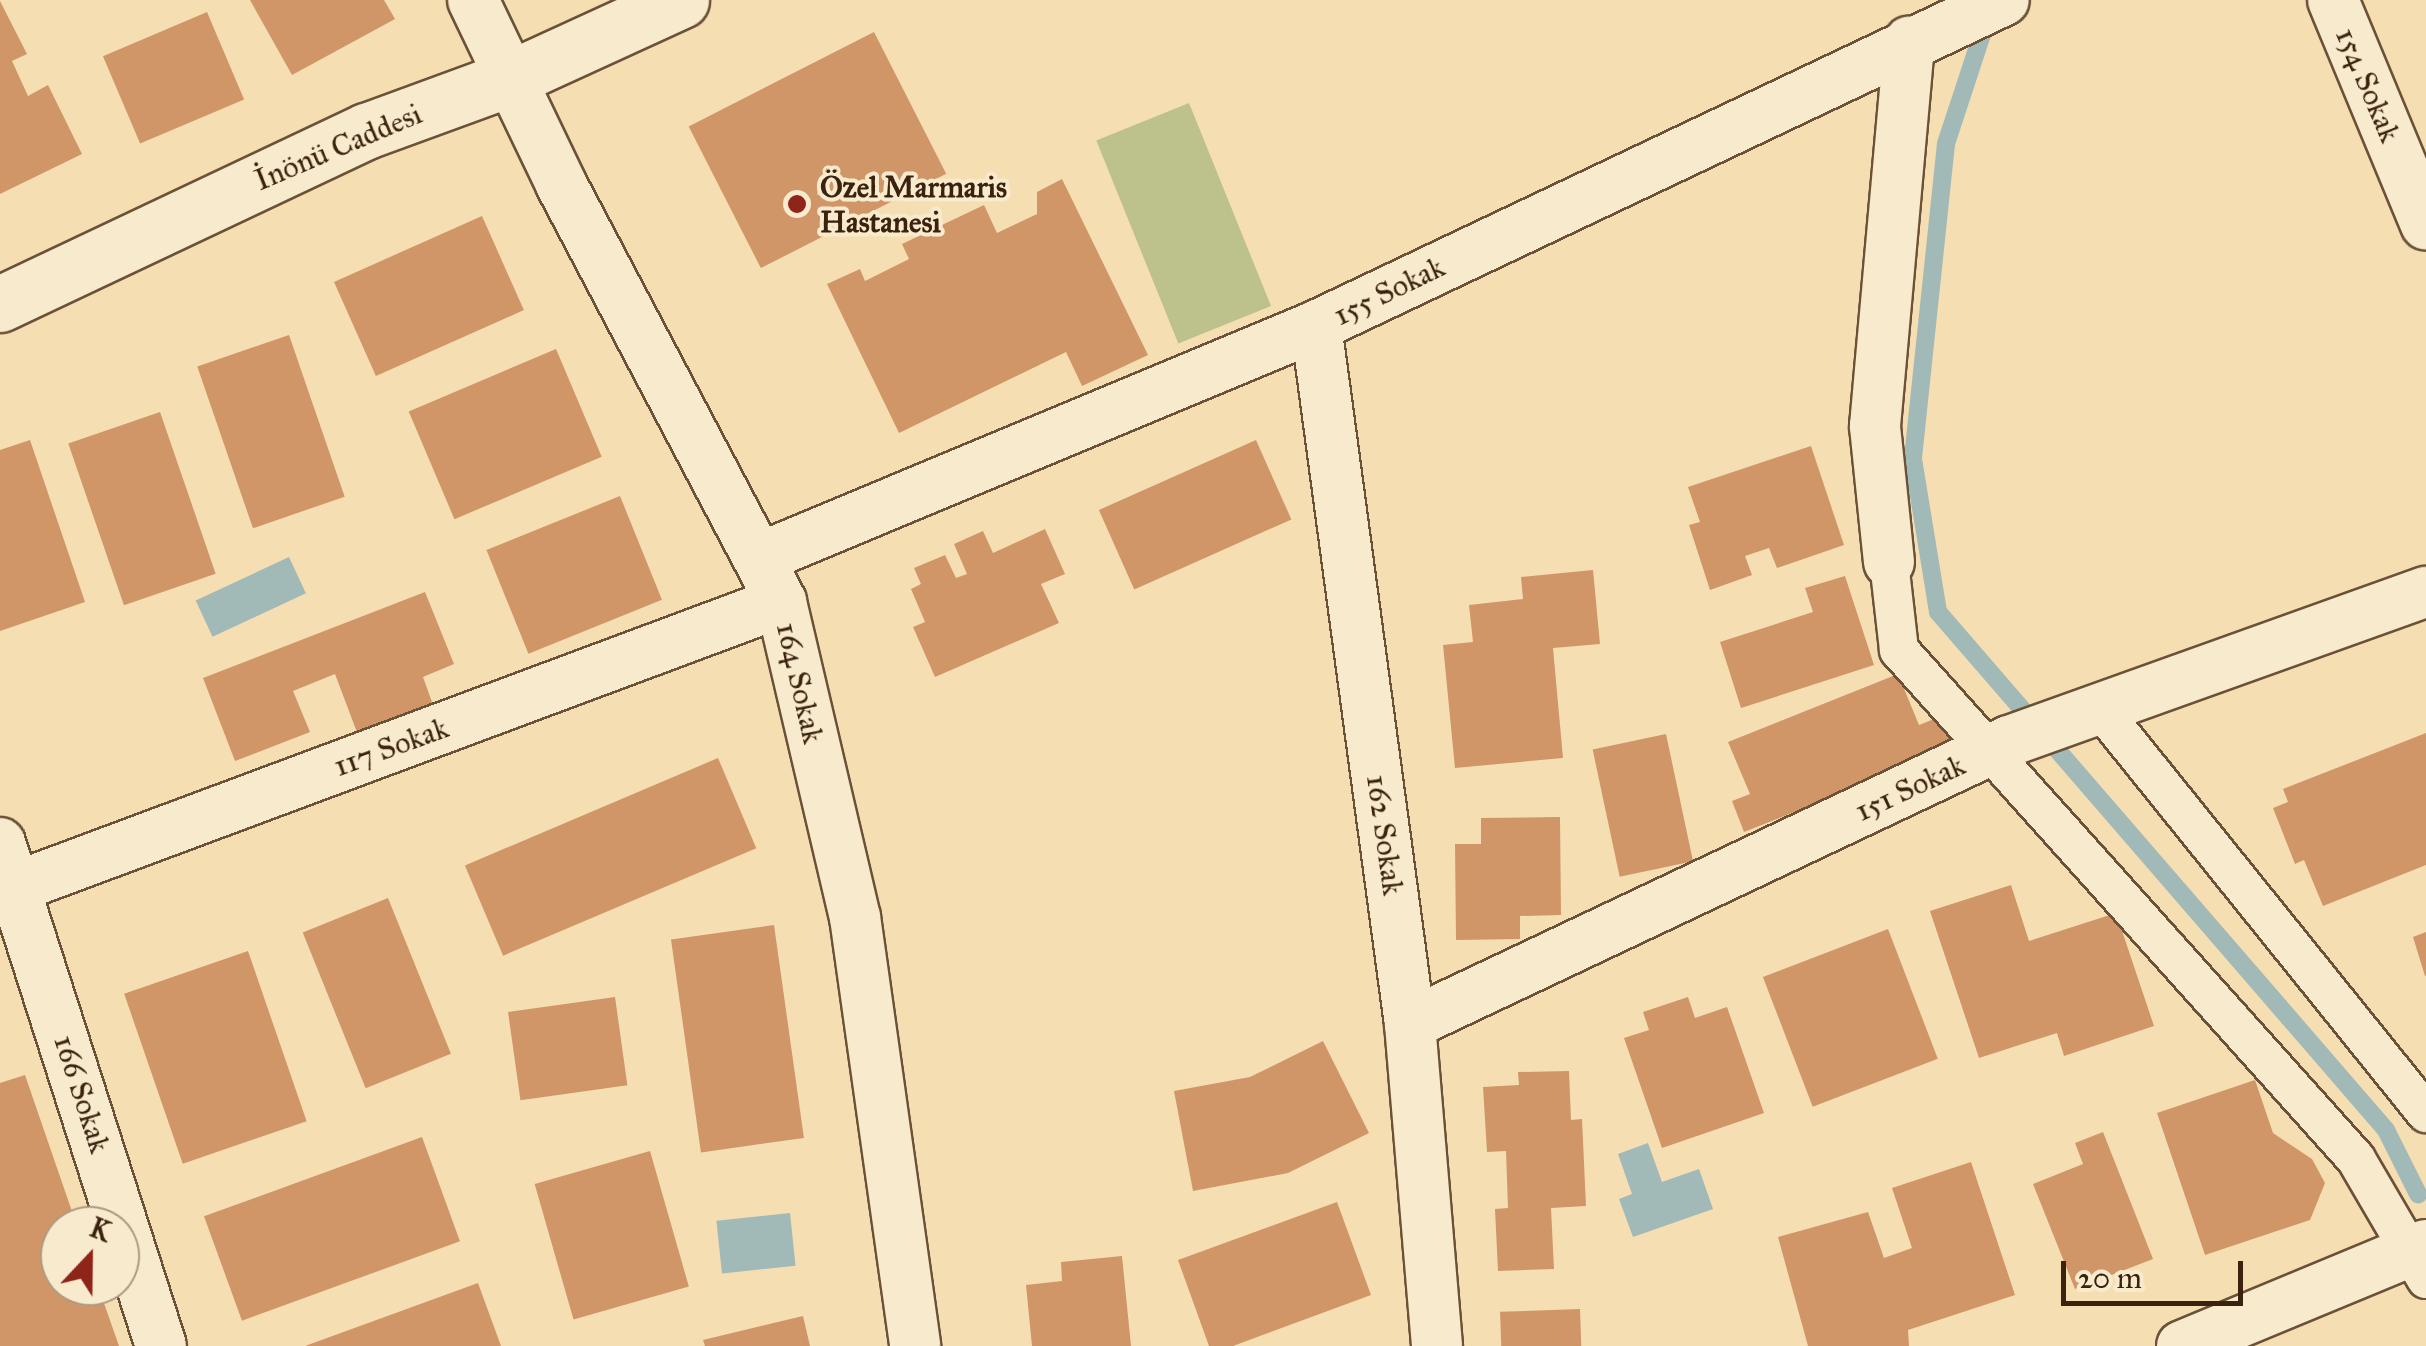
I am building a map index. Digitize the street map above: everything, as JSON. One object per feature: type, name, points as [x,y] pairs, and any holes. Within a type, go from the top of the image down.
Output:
[{"type":"street","name":"164 Sokak","points":[[474,0],[561,184],[762,557],[782,602],[855,917],[915,1346]]},
{"type":"street","name":"İnönü Caddesi","points":[[0,304],[366,130],[511,78],[680,0]]},
{"type":"street","name":"154 Sokak","points":[[2333,0],[2426,225]]},
{"type":"street","name":"155 Sokak","points":[[762,557],[1316,326],[1977,6]]},
{"type":"street","points":[[1909,42],[1875,426],[1900,650],[1994,749],[2356,1160],[2420,1259],[2182,1346]]},
{"type":"street","name":"162 Sokak","points":[[1316,326],[1410,1024],[1437,1346]]},
{"type":"street","name":"151 Sokak","points":[[1410,1024],[1994,749],[2098,706],[2426,592]]},
{"type":"street","name":"117 Sokak","points":[[5,875],[782,602]]},
{"type":"street","points":[[2098,706],[2426,1112]]},
{"type":"street","name":"166 Sokak","points":[[5,875],[161,1346]]},
{"type":"green space","points":[[1189,103],[1271,306],[1178,344],[1096,140]]},
{"type":"water","points":[[289,557],[306,593],[213,637],[196,601]]},
{"type":"water","points":[[1648,1143],[1662,1182],[1699,1169],[1713,1209],[1633,1237],[1619,1199],[1632,1194],[1618,1154]]},
{"type":"water","points":[[790,1213],[796,1266],[722,1273],[716,1221]]},
{"type":"building","points":[[250,0],[384,0],[395,19],[292,75]]},
{"type":"building","points":[[0,1],[27,54],[12,61],[28,96],[48,85],[82,154],[0,194]]},
{"type":"building","points":[[207,12],[244,99],[140,144],[103,56]]},
{"type":"building","points":[[874,32],[946,174],[761,268],[689,126]]},
{"type":"building","points":[[1062,179],[1148,355],[1082,386],[1066,352],[899,433],[827,284],[860,269],[865,281],[909,259],[902,244],[984,205],[997,233],[1037,214],[1037,192]]},
{"type":"building","points":[[482,216],[524,310],[376,376],[334,282]]},
{"type":"building","points":[[289,335],[345,497],[253,528],[197,367]]},
{"type":"building","points":[[556,349],[602,457],[454,519],[409,412]]},
{"type":"building","points":[[160,412],[216,574],[124,605],[68,444]]},
{"type":"building","points":[[30,440],[85,602],[0,631],[0,450]]},
{"type":"building","points":[[1256,440],[1291,519],[1134,589],[1099,510]]},
{"type":"building","points":[[1811,446],[1844,545],[1777,568],[1769,548],[1745,556],[1752,575],[1710,590],[1689,525],[1700,522],[1688,487]]},
{"type":"building","points":[[620,496],[662,600],[528,654],[486,550]]},
{"type":"building","points":[[1045,529],[1065,574],[1041,584],[1059,623],[935,677],[913,627],[925,622],[911,589],[921,584],[914,568],[945,555],[956,578],[967,574],[954,544],[983,531],[993,553]]},
{"type":"building","points":[[1593,570],[1600,644],[1553,648],[1563,758],[1455,768],[1443,645],[1473,642],[1469,605],[1523,599],[1521,577]]},
{"type":"building","points":[[1845,576],[1874,665],[1741,708],[1720,642],[1813,612],[1805,588]]},
{"type":"building","points":[[425,592],[454,664],[423,677],[433,705],[358,735],[335,674],[293,691],[310,732],[235,761],[203,678]]},
{"type":"building","points":[[1898,674],[1919,725],[1944,715],[1957,747],[1744,832],[1732,801],[1750,794],[1728,742]]},
{"type":"building","points":[[2426,733],[2426,865],[2323,906],[2304,860],[2295,864],[2273,808],[2288,802],[2283,789]]},
{"type":"building","points":[[1666,734],[1693,861],[1620,877],[1593,750]]},
{"type":"building","points":[[718,758],[756,848],[503,956],[465,865]]},
{"type":"building","points":[[1560,817],[1561,915],[1520,916],[1520,939],[1456,940],[1455,844],[1481,844],[1481,818]]},
{"type":"building","points":[[2011,885],[2029,941],[2116,913],[2154,1026],[2064,1056],[2057,1033],[1979,1058],[1930,911]]},
{"type":"building","points":[[388,898],[451,1054],[366,1088],[303,932]]},
{"type":"building","points":[[774,925],[804,1138],[701,1152],[671,939]]},
{"type":"building","points":[[1888,929],[1938,1059],[1813,1107],[1763,977]]},
{"type":"building","points":[[2426,932],[2426,976],[2425,976],[2413,937]]},
{"type":"building","points":[[248,951],[307,1121],[183,1164],[124,994]]},
{"type":"building","points":[[615,997],[627,1085],[520,1100],[508,1012]]},
{"type":"building","points":[[1688,997],[1695,1018],[1727,1007],[1764,1113],[1662,1148],[1624,1038],[1649,1030],[1643,1012]]},
{"type":"building","points":[[1323,1041],[1369,1133],[1288,1173],[1193,1191],[1174,1091],[1250,1077]]},
{"type":"building","points":[[1569,1071],[1571,1120],[1582,1119],[1586,1206],[1551,1208],[1554,1269],[1498,1271],[1495,1209],[1508,1208],[1506,1151],[1487,1152],[1483,1087],[1519,1085],[1518,1072]]},
{"type":"building","points":[[25,1075],[70,1206],[40,1206],[40,1306],[105,1306],[119,1346],[0,1346],[0,1083]]},
{"type":"building","points":[[2255,1080],[2273,1133],[2312,1159],[2325,1183],[2310,1220],[2205,1255],[2157,1113]]},
{"type":"building","points":[[2103,1132],[2153,1259],[2075,1289],[2033,1184],[2083,1164],[2075,1143]]},
{"type":"building","points":[[422,1137],[460,1241],[242,1321],[204,1216]]},
{"type":"building","points":[[650,1151],[689,1287],[574,1320],[535,1184]]},
{"type":"building","points":[[1971,1162],[2015,1295],[1908,1330],[1909,1346],[1808,1346],[1778,1237],[1868,1212],[1884,1258],[1912,1248],[1892,1188]]},
{"type":"building","points":[[1337,1202],[1371,1295],[1233,1346],[1209,1346],[1178,1260]]},
{"type":"building","points":[[1122,1256],[1131,1346],[1032,1346],[1026,1285],[1062,1281],[1061,1262]]},
{"type":"building","points":[[478,1283],[501,1346],[305,1346]]},
{"type":"building","points":[[1580,1309],[1581,1346],[1501,1346],[1500,1312]]},
{"type":"building","points":[[803,1316],[810,1346],[705,1346],[703,1340]]},
{"type":"waterway","points":[[1987,19],[1946,144],[1913,459],[1938,612],[2386,1130],[2418,1194]]},
{"type":"place","name":"Özel Marmaris Hastanesi","points":[[797,204]]}]
